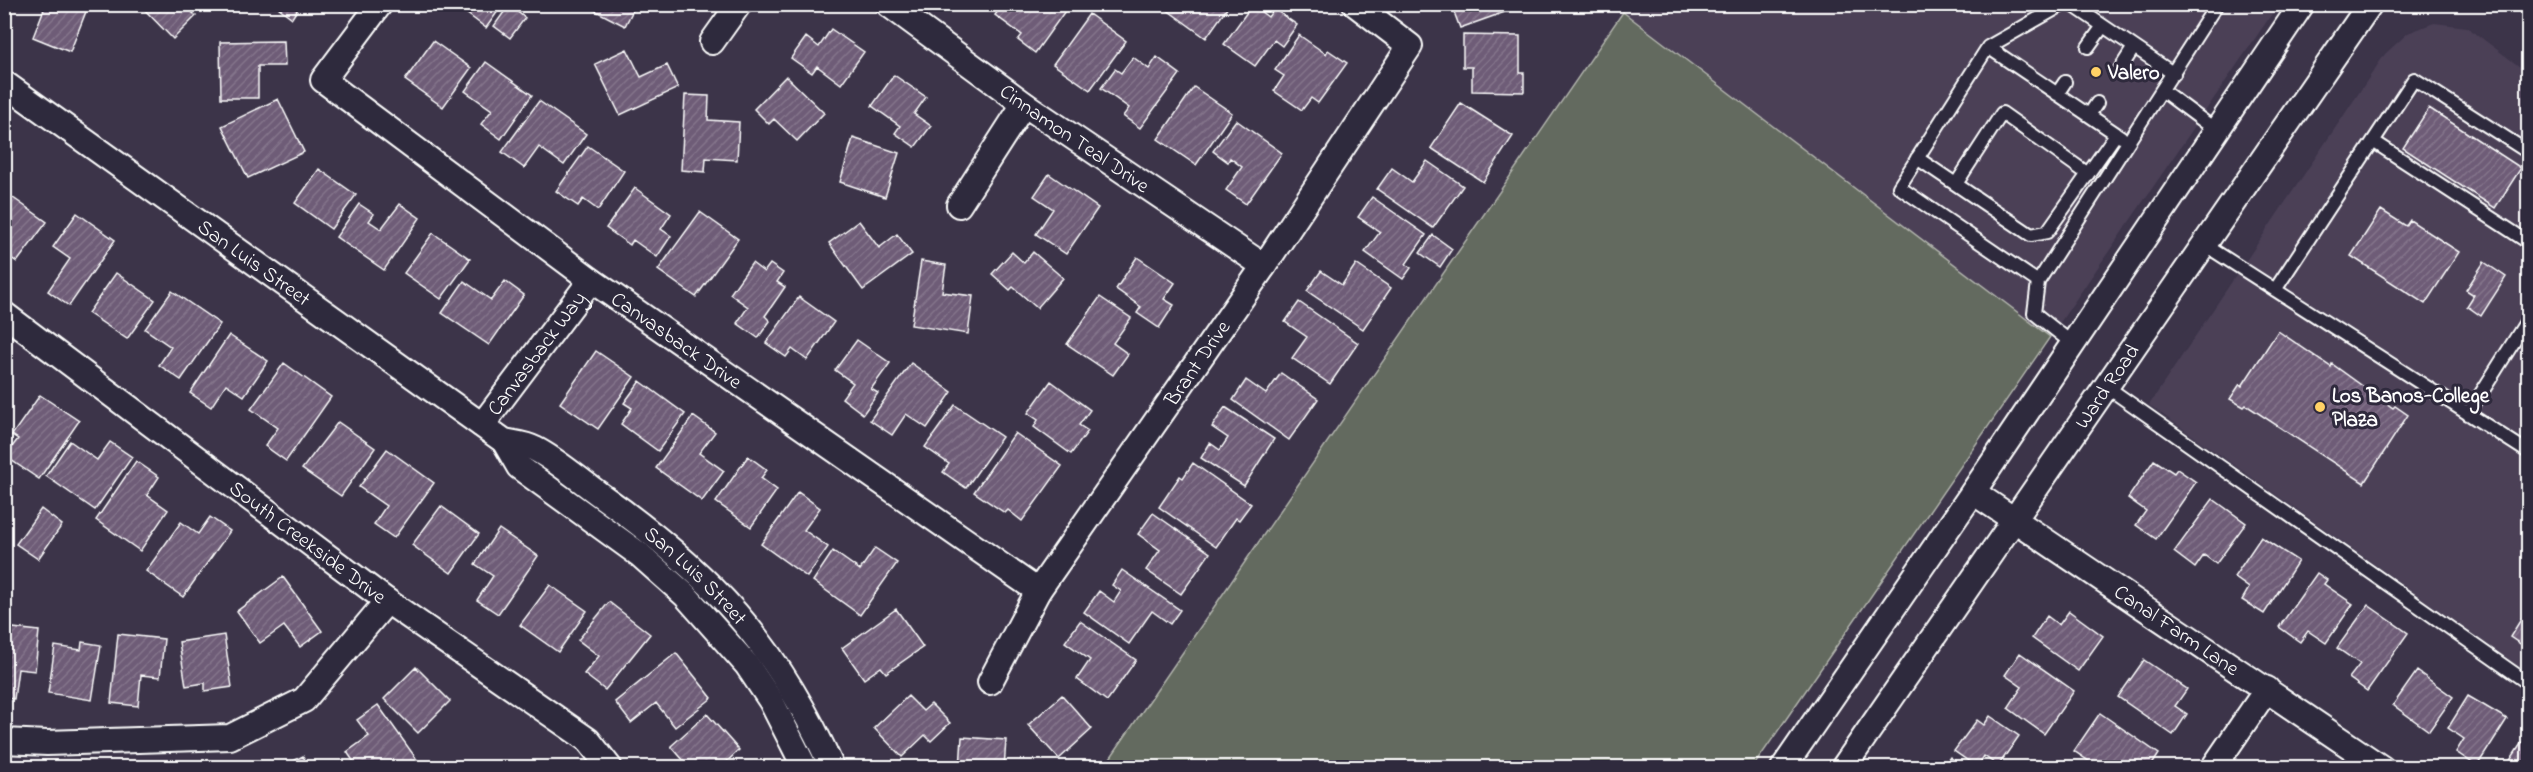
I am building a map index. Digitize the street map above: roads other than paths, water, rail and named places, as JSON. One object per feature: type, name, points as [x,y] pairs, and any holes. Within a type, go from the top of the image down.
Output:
[{"type":"street","name":"Canvasback Drive","points":[[380,4],[323,80],[591,280],[1038,591]]},
{"type":"street","points":[[712,42],[739,4]]},
{"type":"street","name":"Cinnamon Teal Drive","points":[[888,4],[1024,104],[1264,266]]},
{"type":"street","name":"Brant Drive","points":[[990,682],[1038,591],[1264,266],[1410,46],[1355,4]]},
{"type":"street","points":[[1783,768],[1973,492],[2302,4]]},
{"type":"street","name":"Ward Road","points":[[1843,768],[2370,4]]},
{"type":"street","name":"San Luis Street","points":[[4,84],[504,441],[534,448],[652,531],[702,576],[746,624],[792,687],[832,768]]},
{"type":"street","points":[[959,205],[1024,104]]},
{"type":"street","name":"Canvasback Way","points":[[482,425],[591,280]]},
{"type":"street","name":"South Creekside Drive","points":[[7,322],[387,601],[588,740],[610,768]]},
{"type":"street","name":"San Luis Street","points":[[504,441],[519,467],[640,555],[685,594],[747,665],[771,701],[805,768]]},
{"type":"street","name":"Canal Farm Lane","points":[[1973,492],[2382,768]]},
{"type":"street","points":[[4,741],[47,743],[230,737],[304,700],[387,601]]},
{"type":"street","points":[[2213,768],[2267,689]]},
{"type":"lane","points":[[2038,282],[1899,187],[1988,47],[2064,4]]},
{"type":"lane","points":[[2071,4],[2174,74]]},
{"type":"lane","points":[[2073,344],[2034,313],[2038,282],[2130,143],[2217,4]]},
{"type":"lane","points":[[2088,47],[2103,26]]},
{"type":"lane","points":[[1988,47],[2130,143]]},
{"type":"lane","points":[[2120,69],[2134,47]]},
{"type":"lane","points":[[2275,290],[2414,79],[2529,153]]},
{"type":"lane","points":[[2057,94],[2065,82]]},
{"type":"lane","points":[[2163,91],[2217,131]]},
{"type":"lane","points":[[2089,115],[2097,103]]},
{"type":"lane","points":[[1956,184],[2002,114],[2088,174]]},
{"type":"lane","points":[[1917,158],[2031,235],[2047,232],[2116,134]]},
{"type":"lane","points":[[2373,141],[2529,242]]},
{"type":"lane","points":[[2205,244],[2529,452]]},
{"type":"lane","points":[[2468,414],[2529,319]]},
{"type":"lane","points":[[2107,387],[2529,683]]},
{"type":"place","name":"Valero","points":[[2096,72]]},
{"type":"place","name":"Los Banos-College Plaza","points":[[2320,407]]}]
